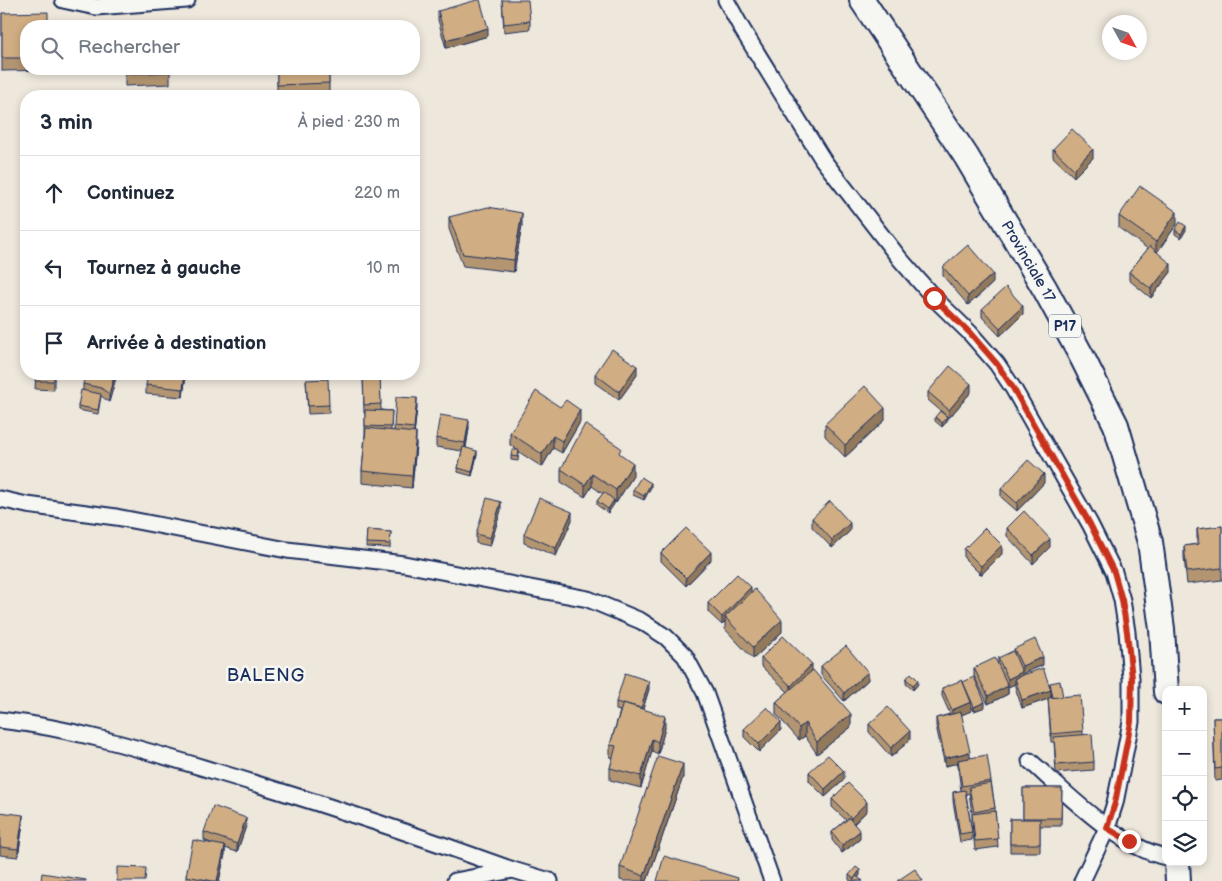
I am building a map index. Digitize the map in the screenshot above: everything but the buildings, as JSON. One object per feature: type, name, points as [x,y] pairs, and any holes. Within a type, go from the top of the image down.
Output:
[{"type":"main road","name":"Provinciale 17","points":[[862,0],[966,156],[1078,348],[1116,425],[1150,542],[1162,629],[1166,686]]},
{"type":"main road","points":[[1177,866],[1178,881]]},
{"type":"street","points":[[64,0],[96,7],[187,0]]},
{"type":"street","points":[[726,0],[823,160],[900,259],[997,364],[1013,388],[1090,524],[1114,572],[1122,600],[1127,632],[1132,678],[1131,722],[1115,803],[1107,828],[1082,881]]},
{"type":"street","points":[[0,499],[27,505],[116,517],[288,550],[404,564],[588,599],[641,621],[666,637],[685,656],[705,693],[772,881]]},
{"type":"street","points":[[0,720],[28,723],[130,746],[300,796],[550,881]]},
{"type":"street","points":[[1030,761],[1107,828],[1152,854],[1162,856]]},
{"type":"street","points":[[455,881],[513,870]]},
{"type":"district","name":"BALENG","points":[[266,675]]},
{"type":"route","points":[[934,298],[970,333],[997,364],[1013,388],[1090,524],[1114,572],[1122,600],[1127,632],[1132,678],[1131,722],[1115,803],[1107,828],[1129,841]]}]
